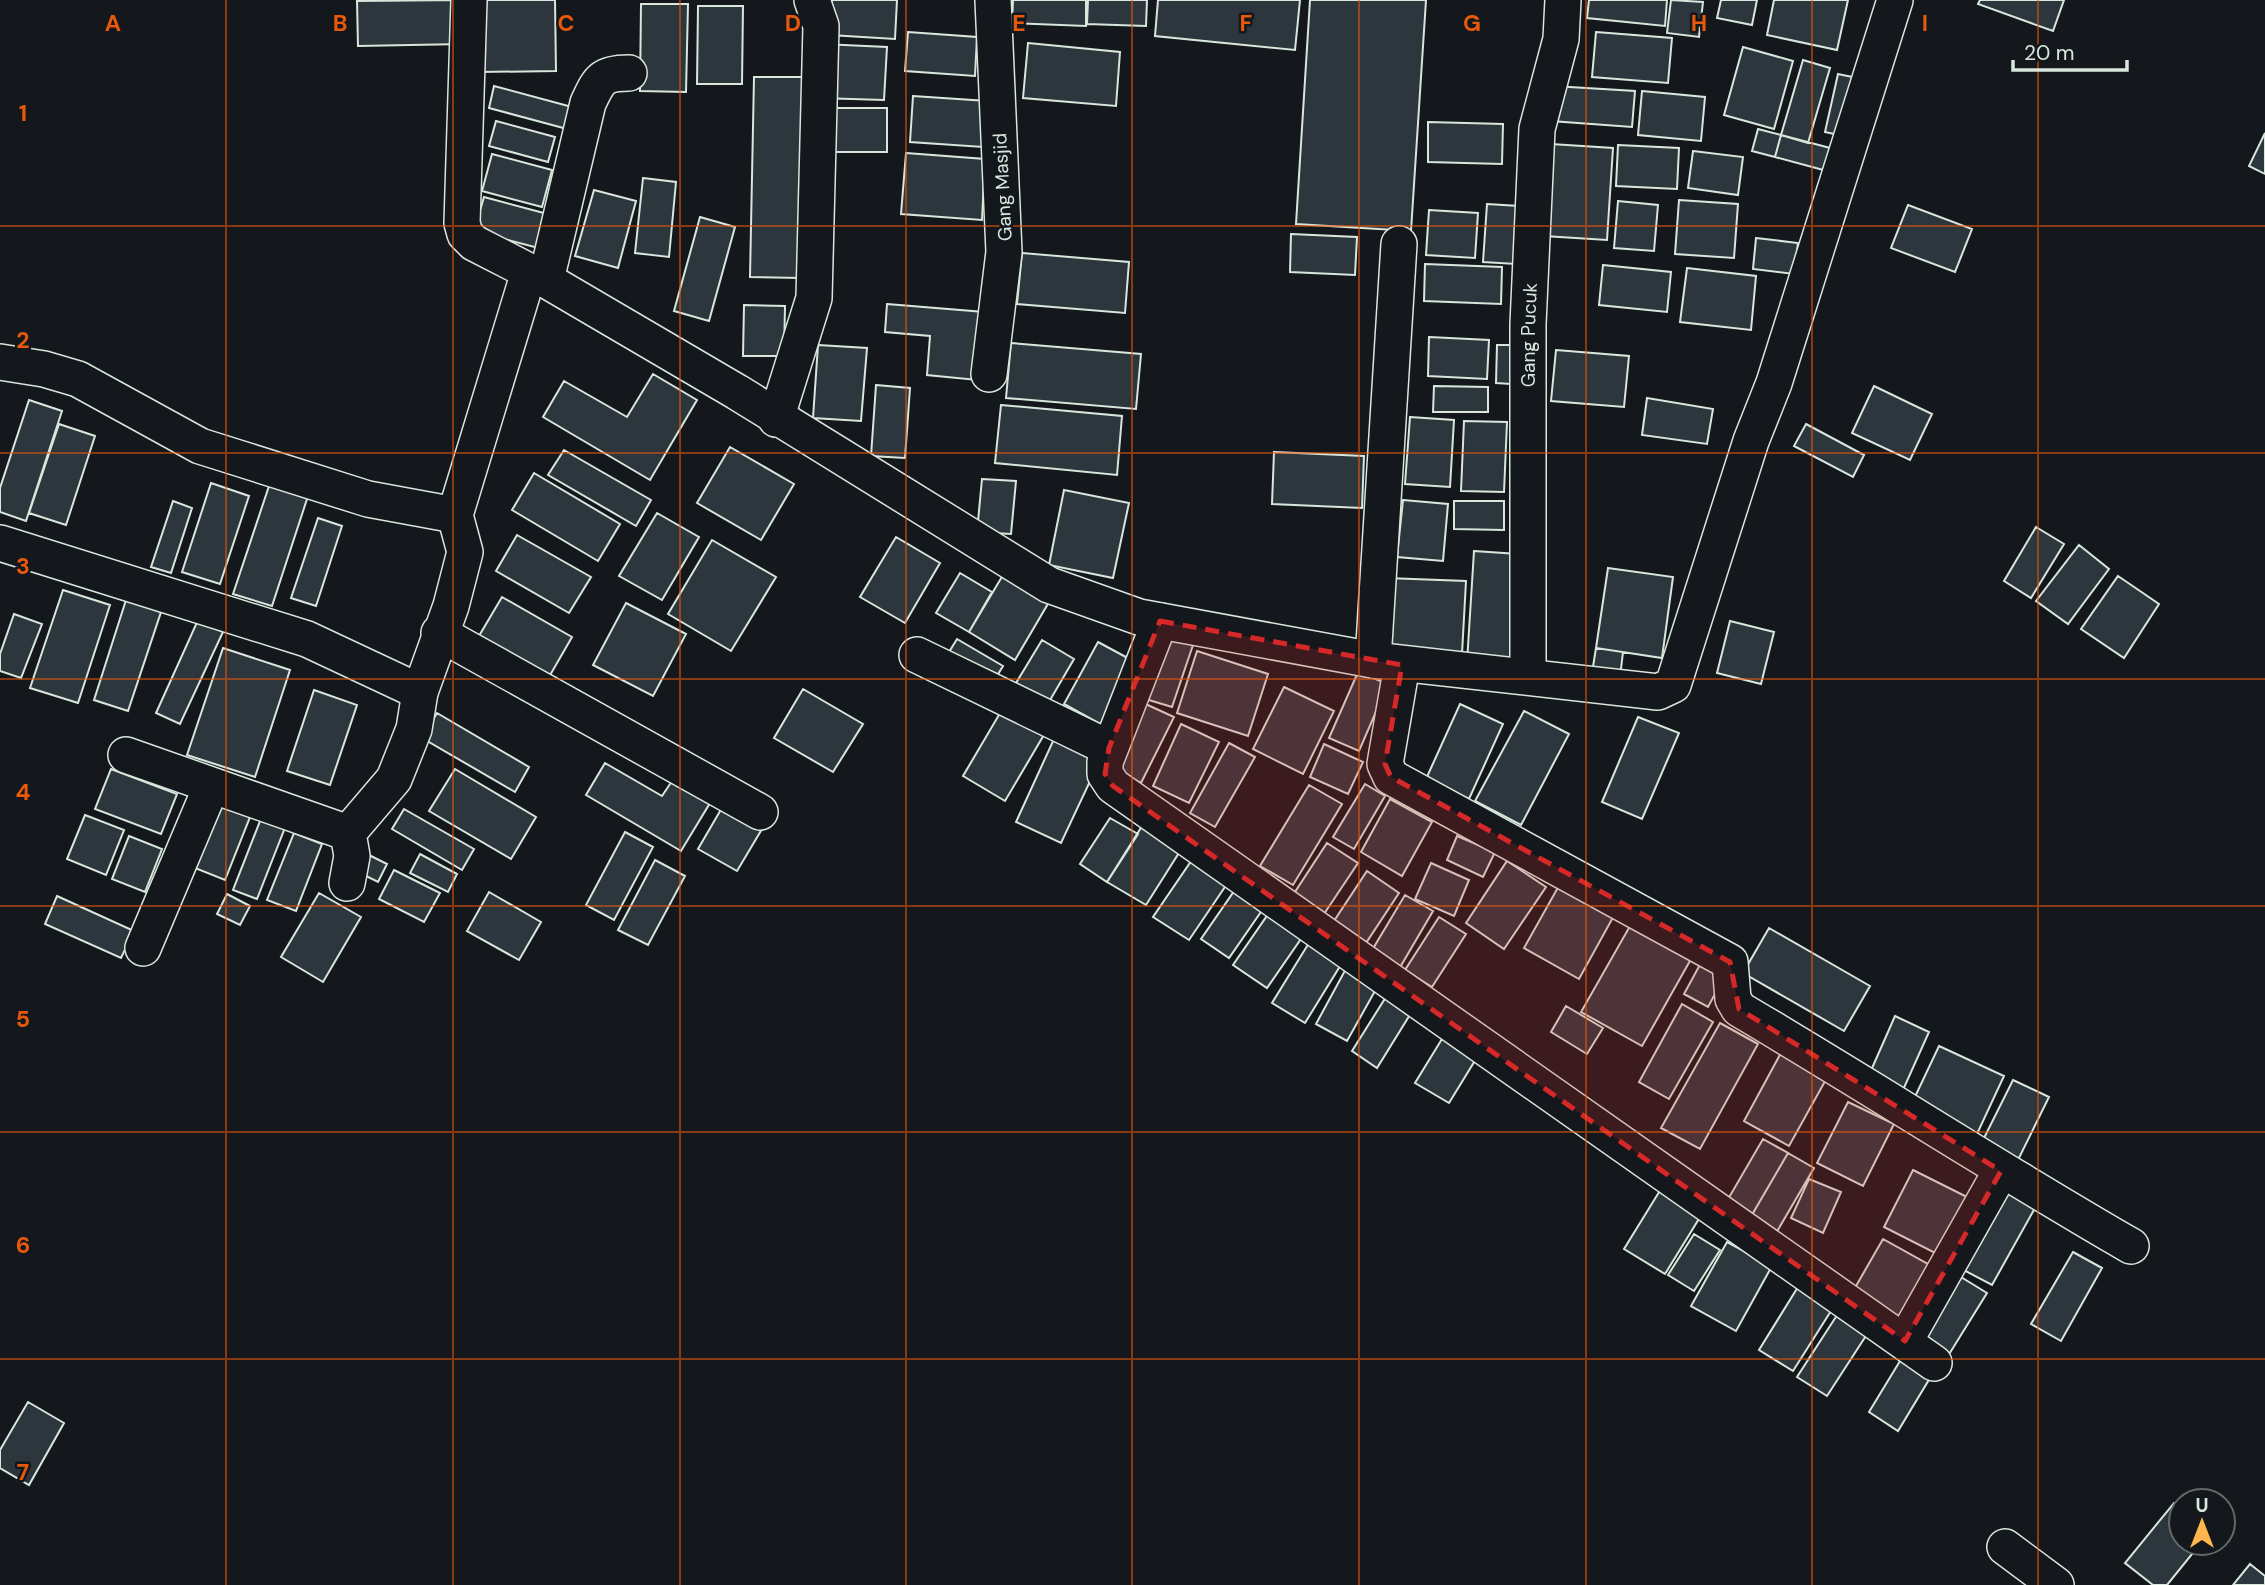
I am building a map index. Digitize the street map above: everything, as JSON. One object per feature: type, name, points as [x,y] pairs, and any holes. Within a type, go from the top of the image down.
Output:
[{"type":"street","points":[[470,0],[461,223],[465,234],[474,243],[537,276],[737,391],[776,419],[1049,585],[1139,617],[1388,662],[1528,675],[1658,692],[1673,685],[1751,441],[1791,330],[1895,0]]},
{"type":"street","points":[[776,419],[814,298],[821,26],[812,0]]},
{"type":"street","name":"Gang Masjid","points":[[989,374],[1004,251],[993,0]]},
{"type":"street","name":"Gang Pucuk","points":[[1528,675],[1528,324],[1537,129],[1561,39],[1563,0]]},
{"type":"street","points":[[348,833],[394,779],[414,729],[420,692],[439,633],[451,606],[465,552],[463,535],[455,515],[537,276],[588,103],[602,78],[609,73],[629,73]]},
{"type":"street","points":[[1399,244],[1385,764],[1391,778],[1730,962],[1733,999],[1739,1009],[1917,1115],[2001,1171],[2131,1246]]},
{"type":"street","points":[[0,362],[44,369],[78,379],[200,446],[368,499],[455,515]]},
{"type":"street","points":[[0,543],[307,639],[420,692]]},
{"type":"street","points":[[1160,621],[1109,748],[1105,774],[1114,786],[1934,1363]]},
{"type":"street","points":[[439,633],[760,811]]},
{"type":"street","points":[[917,655],[1109,748]]},
{"type":"street","points":[[126,755],[348,833]]},
{"type":"street","points":[[143,948],[211,787]]},
{"type":"street","points":[[347,883],[352,856],[348,833]]},
{"type":"street","points":[[1905,1341],[2001,1171]]},
{"type":"street","points":[[2006,1548],[2056,1585]]},
{"type":"highlighted area","points":[[1160,621],[1402,665],[1385,764],[1391,777],[1730,962],[1739,1009],[2001,1171],[1905,1341],[1113,786],[1105,774],[1109,748]]},
{"type":"building","points":[[463,0],[463,44],[358,46],[357,1]]},
{"type":"building","points":[[480,0],[555,0],[556,71],[481,72]]},
{"type":"building","points":[[832,0],[897,0],[895,39],[830,35]]},
{"type":"building","points":[[1013,0],[1086,0],[1086,26],[1012,23]]},
{"type":"building","points":[[1088,0],[1147,0],[1146,26],[1087,24]]},
{"type":"building","points":[[1158,0],[1300,0],[1295,50],[1155,36]]},
{"type":"building","points":[[1310,0],[1426,0],[1411,231],[1296,224]]},
{"type":"building","points":[[1589,0],[1667,0],[1665,26],[1587,18]]},
{"type":"building","points":[[1671,0],[1703,2],[1699,37],[1667,33]]},
{"type":"building","points":[[1721,0],[1757,0],[1752,25],[1717,18]]},
{"type":"building","points":[[1774,0],[1848,0],[1837,50],[1767,35]]},
{"type":"building","points":[[1980,0],[2064,0],[2053,31],[1978,4]]},
{"type":"building","points":[[641,4],[688,4],[686,92],[640,91]]},
{"type":"building","points":[[698,6],[743,6],[742,84],[697,84]]},
{"type":"building","points":[[908,32],[977,37],[975,76],[905,71]]},
{"type":"building","points":[[1596,32],[1672,38],[1668,83],[1592,77]]},
{"type":"building","points":[[1028,43],[1120,52],[1116,106],[1023,98]]},
{"type":"building","points":[[822,44],[887,47],[884,100],[819,98]]},
{"type":"building","points":[[1743,47],[1793,61],[1774,129],[1724,115]]},
{"type":"building","points":[[1803,60],[1830,68],[1808,143],[1781,135]]},
{"type":"building","points":[[1838,74],[1862,79],[1848,137],[1825,132]]},
{"type":"building","points":[[754,77],[804,77],[800,278],[750,277]]},
{"type":"building","points":[[494,86],[572,107],[567,129],[489,108]]},
{"type":"building","points":[[1553,86],[1635,91],[1632,127],[1551,121]]},
{"type":"building","points":[[1642,91],[1705,97],[1701,141],[1638,135]]},
{"type":"building","points":[[913,96],[987,101],[983,147],[910,142]]},
{"type":"building","points":[[828,108],[887,108],[887,152],[828,152]]},
{"type":"building","points":[[496,121],[555,137],[548,162],[489,146]]},
{"type":"building","points":[[1428,122],[1503,124],[1502,164],[1428,162]]},
{"type":"building","points":[[1758,129],[1781,135],[1775,157],[1752,151]]},
{"type":"building","points":[[2265,133],[2265,174],[2249,166]]},
{"type":"building","points":[[1781,135],[1834,149],[1827,171],[1775,157]]},
{"type":"building","points":[[1551,144],[1613,148],[1607,240],[1544,236]]},
{"type":"building","points":[[1618,145],[1679,148],[1677,189],[1616,186]]},
{"type":"building","points":[[1693,151],[1743,157],[1738,195],[1688,188]]},
{"type":"building","points":[[906,153],[985,159],[982,220],[901,214]]},
{"type":"building","points":[[492,154],[552,170],[542,207],[482,191]]},
{"type":"building","points":[[643,178],[676,182],[669,257],[635,253]]},
{"type":"building","points":[[594,190],[636,201],[618,268],[575,256]]},
{"type":"building","points":[[484,197],[555,216],[546,250],[474,231]]},
{"type":"building","points":[[1679,200],[1738,204],[1734,258],[1675,254]]},
{"type":"building","points":[[1618,201],[1658,205],[1654,251],[1614,248]]},
{"type":"building","points":[[1487,204],[1519,206],[1516,264],[1483,262]]},
{"type":"building","points":[[1908,205],[1972,229],[1955,272],[1891,248]]},
{"type":"building","points":[[1429,210],[1478,213],[1475,258],[1426,255]]},
{"type":"building","points":[[700,217],[735,227],[709,321],[674,311]]},
{"type":"building","points":[[1291,234],[1357,237],[1355,275],[1290,272]]},
{"type":"building","points":[[1756,238],[1798,243],[1794,274],[1753,269]]},
{"type":"building","points":[[1022,253],[1129,262],[1125,313],[1017,304]]},
{"type":"building","points":[[1425,264],[1502,267],[1501,304],[1424,301]]},
{"type":"building","points":[[1603,265],[1671,272],[1667,312],[1599,305]]},
{"type":"building","points":[[1687,268],[1756,276],[1751,330],[1680,322]]},
{"type":"building","points":[[887,304],[984,312],[977,380],[927,375],[930,336],[885,332]]},
{"type":"building","points":[[744,305],[785,306],[784,356],[743,356]]},
{"type":"building","points":[[1429,337],[1489,340],[1487,379],[1428,376]]},
{"type":"building","points":[[1011,343],[1141,354],[1136,409],[1006,398]]},
{"type":"building","points":[[818,345],[867,348],[861,421],[813,418]]},
{"type":"building","points":[[1497,345],[1513,345],[1511,384],[1496,383]]},
{"type":"building","points":[[1556,350],[1629,356],[1624,407],[1551,401]]},
{"type":"building","points":[[653,374],[697,400],[650,480],[543,417],[564,381],[627,417]]},
{"type":"building","points":[[876,385],[910,388],[905,458],[871,456]]},
{"type":"building","points":[[1434,386],[1488,387],[1488,412],[1433,412]]},
{"type":"building","points":[[1874,386],[1932,414],[1910,460],[1852,433]]},
{"type":"building","points":[[1647,398],[1713,409],[1707,444],[1642,435]]},
{"type":"building","points":[[29,400],[62,411],[26,521],[0,512],[0,488]]},
{"type":"building","points":[[1001,405],[1122,416],[1117,475],[995,463]]},
{"type":"building","points":[[1410,417],[1454,420],[1450,487],[1405,484]]},
{"type":"building","points":[[1464,421],[1507,422],[1504,492],[1461,491]]},
{"type":"building","points":[[59,424],[95,436],[66,525],[29,513]]},
{"type":"building","points":[[1806,424],[1864,455],[1853,477],[1794,446]]},
{"type":"building","points":[[730,447],[794,484],[761,540],[697,503]]},
{"type":"building","points":[[564,450],[651,500],[636,526],[548,475]]},
{"type":"building","points":[[1274,452],[1364,456],[1362,508],[1272,504]]},
{"type":"building","points":[[534,473],[620,524],[598,561],[512,510]]},
{"type":"building","points":[[982,479],[1016,481],[1011,534],[977,532]]},
{"type":"building","points":[[211,483],[249,496],[220,584],[182,572]]},
{"type":"building","points":[[270,483],[308,496],[272,606],[233,594]]},
{"type":"building","points":[[1064,490],[1129,503],[1113,578],[1049,565]]},
{"type":"building","points":[[1403,500],[1448,504],[1443,561],[1397,557]]},
{"type":"building","points":[[173,501],[192,508],[171,573],[151,567]]},
{"type":"building","points":[[1454,501],[1504,501],[1504,530],[1454,529]]},
{"type":"building","points":[[657,513],[699,537],[662,600],[619,576]]},
{"type":"building","points":[[318,518],[342,526],[316,606],[291,598]]},
{"type":"building","points":[[2036,527],[2064,544],[2031,598],[2004,581]]},
{"type":"building","points":[[517,535],[591,577],[569,613],[496,571]]},
{"type":"building","points":[[896,537],[940,563],[905,623],[860,597]]},
{"type":"building","points":[[712,540],[776,577],[731,651],[668,614]]},
{"type":"building","points":[[2079,545],[2109,569],[2068,624],[2036,601]]},
{"type":"building","points":[[1474,551],[1518,554],[1511,665],[1467,662]]},
{"type":"building","points":[[1608,568],[1673,577],[1662,658],[1596,648]]},
{"type":"building","points":[[960,573],[992,592],[969,632],[936,613]]},
{"type":"building","points":[[1003,575],[1049,602],[1015,660],[969,632]]},
{"type":"building","points":[[2118,576],[2159,604],[2124,658],[2081,629]]},
{"type":"building","points":[[1386,578],[1466,581],[1462,654],[1382,649]]},
{"type":"building","points":[[63,590],[110,605],[78,703],[30,688]]},
{"type":"building","points":[[502,597],[572,637],[549,677],[479,636]]},
{"type":"building","points":[[126,600],[161,612],[128,711],[94,700]]},
{"type":"building","points":[[626,603],[686,634],[653,696],[593,665]]},
{"type":"building","points":[[14,614],[42,624],[21,678],[0,671],[0,654]]},
{"type":"building","points":[[198,620],[223,632],[180,724],[156,713]]},
{"type":"building","points":[[1730,621],[1774,632],[1761,684],[1717,673]]},
{"type":"building","points":[[1160,634],[1193,645],[1172,707],[1139,697]]},
{"type":"building","points":[[957,639],[1003,666],[992,684],[946,657]]},
{"type":"building","points":[[1042,640],[1074,659],[1046,707],[1013,688]]},
{"type":"building","points":[[1098,642],[1137,663],[1102,725],[1064,704]]},
{"type":"building","points":[[223,648],[290,670],[255,777],[187,755]]},
{"type":"building","points":[[1596,648],[1623,652],[1620,677],[1592,673]]},
{"type":"building","points":[[1197,651],[1268,674],[1248,736],[1177,713]]},
{"type":"building","points":[[1358,672],[1388,684],[1359,751],[1329,738]]},
{"type":"building","points":[[1284,687],[1334,711],[1303,774],[1253,749]]},
{"type":"building","points":[[803,689],[863,724],[833,772],[774,738]]},
{"type":"building","points":[[314,690],[357,705],[330,785],[287,771]]},
{"type":"building","points":[[1139,701],[1174,717],[1141,783],[1107,766]]},
{"type":"building","points":[[1460,704],[1503,724],[1469,799],[1426,779]]},
{"type":"building","points":[[1003,708],[1045,733],[1005,801],[963,776]]},
{"type":"building","points":[[1524,711],[1569,734],[1521,825],[1475,801]]},
{"type":"building","points":[[437,713],[529,767],[515,792],[422,738]]},
{"type":"building","points":[[1638,717],[1679,733],[1642,819],[1602,802]]},
{"type":"building","points":[[1181,724],[1219,742],[1189,803],[1153,786]]},
{"type":"building","points":[[1054,739],[1100,760],[1061,843],[1016,822]]},
{"type":"building","points":[[1229,743],[1255,757],[1215,827],[1190,813]]},
{"type":"building","points":[[1324,744],[1363,762],[1348,794],[1310,777]]},
{"type":"building","points":[[605,763],[662,796],[672,781],[710,803],[681,851],[586,795]]},
{"type":"building","points":[[111,769],[177,794],[161,834],[95,809]]},
{"type":"building","points":[[455,769],[536,817],[511,859],[429,811]]},
{"type":"building","points":[[1365,784],[1385,796],[1354,849],[1333,837]]},
{"type":"building","points":[[1309,785],[1342,804],[1293,885],[1260,866]]},
{"type":"building","points":[[1390,799],[1432,822],[1402,876],[1361,852]]},
{"type":"building","points":[[222,801],[252,812],[225,880],[195,868]]},
{"type":"building","points":[[723,806],[762,829],[737,871],[698,849]]},
{"type":"building","points":[[404,809],[474,849],[462,870],[392,829]]},
{"type":"building","points":[[85,815],[124,830],[106,875],[67,859]]},
{"type":"building","points":[[262,816],[286,825],[257,899],[233,890]]},
{"type":"building","points":[[1110,818],[1138,834],[1107,882],[1080,864]]},
{"type":"building","points":[[1144,823],[1182,848],[1146,905],[1107,882]]},
{"type":"building","points":[[625,832],[653,847],[614,920],[586,905]]},
{"type":"building","points":[[294,833],[322,844],[296,911],[267,900]]},
{"type":"building","points":[[129,836],[162,849],[145,892],[112,879]]},
{"type":"building","points":[[1457,836],[1495,852],[1483,877],[1447,860]]},
{"type":"building","points":[[1327,843],[1358,863],[1324,914],[1293,895]]},
{"type":"building","points":[[420,854],[457,874],[448,892],[410,873]]},
{"type":"building","points":[[1196,854],[1231,878],[1189,940],[1153,917]]},
{"type":"building","points":[[369,855],[387,864],[378,882],[360,873]]},
{"type":"building","points":[[655,860],[685,876],[648,945],[618,930]]},
{"type":"building","points":[[1507,861],[1546,887],[1504,949],[1466,923]]},
{"type":"building","points":[[1431,863],[1469,880],[1454,916],[1415,899]]},
{"type":"building","points":[[394,870],[440,893],[424,922],[379,899]]},
{"type":"building","points":[[1367,871],[1399,893],[1364,946],[1332,924]]},
{"type":"building","points":[[1561,882],[1616,912],[1579,979],[1524,948]]},
{"type":"building","points":[[1237,887],[1265,906],[1229,958],[1201,939]]},
{"type":"building","points":[[489,892],[541,922],[519,960],[467,931]]},
{"type":"building","points":[[319,893],[361,917],[323,982],[281,957]]},
{"type":"building","points":[[227,894],[250,906],[240,925],[217,914]]},
{"type":"building","points":[[1405,895],[1433,911],[1399,969],[1371,952]]},
{"type":"building","points":[[57,896],[134,931],[121,958],[45,924]]},
{"type":"building","points":[[1271,910],[1305,933],[1267,988],[1233,965]]},
{"type":"building","points":[[1439,917],[1466,934],[1432,987],[1405,970]]},
{"type":"building","points":[[1634,919],[1695,952],[1642,1046],[1581,1012]]},
{"type":"building","points":[[1769,928],[1870,986],[1844,1031],[1743,973]]},
{"type":"building","points":[[1312,938],[1345,958],[1305,1023],[1272,1003]]},
{"type":"building","points":[[1703,959],[1727,972],[1708,1007],[1684,994]]},
{"type":"building","points":[[1348,965],[1380,982],[1347,1041],[1316,1024]]},
{"type":"building","points":[[1391,989],[1416,1005],[1377,1068],[1352,1051]]},
{"type":"building","points":[[1682,1004],[1713,1022],[1669,1099],[1639,1082]]},
{"type":"building","points":[[1566,1006],[1603,1028],[1587,1054],[1551,1032]]},
{"type":"building","points":[[1895,1016],[1929,1032],[1903,1090],[1869,1075]]},
{"type":"building","points":[[1720,1023],[1758,1044],[1700,1149],[1661,1128]]},
{"type":"building","points":[[1445,1034],[1479,1054],[1449,1103],[1415,1083]]},
{"type":"building","points":[[1939,1046],[2004,1076],[1977,1134],[1912,1103]]},
{"type":"building","points":[[1782,1051],[1828,1076],[1789,1146],[1744,1121]]},
{"type":"building","points":[[2013,1080],[2049,1097],[2018,1160],[1982,1142]]},
{"type":"building","points":[[1848,1102],[1894,1124],[1863,1186],[1817,1163]]},
{"type":"building","points":[[1763,1139],[1788,1153],[1749,1220],[1724,1206]]},
{"type":"building","points":[[1788,1153],[1814,1168],[1775,1235],[1749,1220]]},
{"type":"building","points":[[1913,1170],[1973,1200],[1943,1257],[1884,1227]]},
{"type":"building","points":[[1809,1179],[1841,1192],[1823,1233],[1791,1218]]},
{"type":"building","points":[[1664,1184],[1705,1209],[1665,1274],[1624,1249]]},
{"type":"building","points":[[2002,1189],[2035,1208],[1992,1285],[1958,1267]]},
{"type":"building","points":[[1694,1234],[1720,1250],[1694,1291],[1668,1275]]},
{"type":"building","points":[[1883,1239],[1935,1268],[1905,1322],[1852,1293]]},
{"type":"building","points":[[1727,1242],[1772,1266],[1736,1331],[1691,1306]]},
{"type":"building","points":[[2073,1252],[2102,1268],[2061,1341],[2031,1324]]},
{"type":"building","points":[[1956,1274],[1987,1293],[1948,1356],[1917,1337]]},
{"type":"building","points":[[1801,1282],[1836,1303],[1793,1371],[1759,1350]]},
{"type":"building","points":[[1841,1309],[1871,1328],[1827,1396],[1797,1377]]},
{"type":"building","points":[[1903,1356],[1933,1373],[1898,1431],[1869,1412]]},
{"type":"building","points":[[28,1402],[64,1423],[29,1485],[0,1468],[0,1450]]},
{"type":"building","points":[[2167,1512],[2167,1557],[2190,1557],[2167,1585],[2153,1585],[2125,1563]]},
{"type":"building","points":[[2250,1564],[2265,1576],[2265,1585],[2233,1585]]}]
